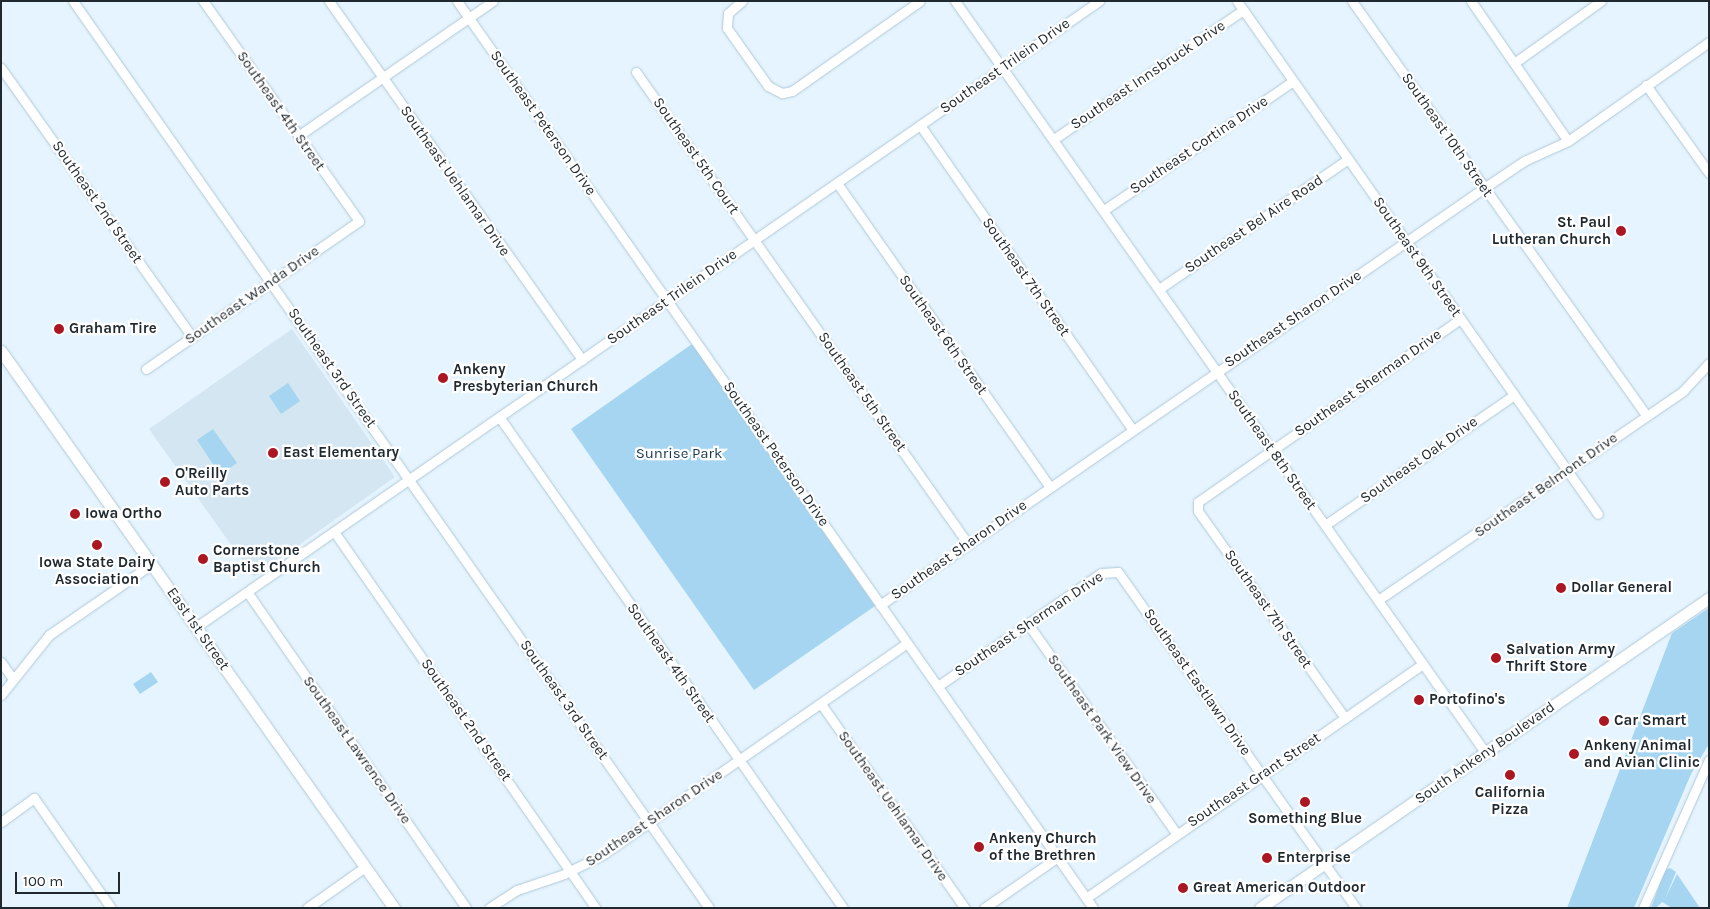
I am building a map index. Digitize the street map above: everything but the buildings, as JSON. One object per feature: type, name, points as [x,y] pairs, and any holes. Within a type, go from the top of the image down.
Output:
[{"type":"main road","name":"East 1st Street","points":[[1,351],[394,908]]},
{"type":"main road","name":"South Ankeny Boulevard","points":[[1260,908],[1709,598]]},
{"type":"street","name":"Southeast 3rd Street","points":[[73,1],[710,908]]},
{"type":"street","name":"Southeast 4th Street","points":[[203,1],[359,221]]},
{"type":"street","name":"Southeast Uehlamar Drive","points":[[329,1],[582,360]]},
{"type":"street","name":"Southeast Peterson Drive","points":[[457,1],[1094,908]]},
{"type":"street","points":[[298,136],[493,1]]},
{"type":"street","points":[[742,1],[728,13],[727,28],[768,86],[782,94],[792,91],[920,1]]},
{"type":"street","name":"Southeast 8th Street","points":[[955,1],[1004,67],[1485,752]]},
{"type":"street","name":"Southeast Trilein Drive","points":[[196,627],[411,480],[1099,1]]},
{"type":"street","name":"Southeast 9th Street","points":[[1237,1],[1598,514]]},
{"type":"street","name":"Southeast 10th Street","points":[[1352,1],[1646,415]]},
{"type":"street","points":[[1471,1],[1568,141]]},
{"type":"street","points":[[1514,63],[1601,1]]},
{"type":"street","name":"Southeast Innsbruck Drive","points":[[1054,139],[1243,10]]},
{"type":"street","name":"Southeast Sharon Drive","points":[[880,604],[1484,188],[1524,161],[1568,141],[1709,42]]},
{"type":"street","name":"Southeast 2nd Street","points":[[1,68],[192,337]]},
{"type":"street","name":"Southeast 5th Court","points":[[636,72],[755,240]]},
{"type":"street","name":"Southeast Cortina Drive","points":[[1104,210],[1293,81]]},
{"type":"street","points":[[1646,85],[1709,173]]},
{"type":"street","name":"Southeast 7th Street","points":[[920,125],[1132,430]]},
{"type":"street","name":"Southeast Bel Aire Road","points":[[1159,289],[1348,159]]},
{"type":"street","name":"Southeast 6th Street","points":[[837,183],[1050,487]]},
{"type":"street","name":"Southeast Wanda Drive","points":[[146,369],[359,221]]},
{"type":"street","name":"Southeast 5th Street","points":[[755,240],[968,544]]},
{"type":"street","name":"Southeast Sherman Drive","points":[[1201,498],[1460,319]]},
{"type":"street","name":"Southeast Belmont Drive","points":[[1378,600],[1691,385],[1709,363]]},
{"type":"street","name":"Southeast Oak Drive","points":[[1325,525],[1514,395]]},
{"type":"street","name":"Southeast 4th Street","points":[[500,418],[843,908]]},
{"type":"street","name":"Southeast 7th Street","points":[[1201,498],[1198,511],[1345,718]]},
{"type":"street","name":"Southeast 2nd Street","points":[[335,532],[596,908]]},
{"type":"street","points":[[1,695],[49,635],[152,564]]},
{"type":"street","name":"Southeast Sherman Drive","points":[[938,686],[1106,570],[1122,575]]},
{"type":"street","name":"Southeast Eastlawn Drive","points":[[1122,575],[1356,908]]},
{"type":"street","name":"Southeast Lawrence Drive","points":[[248,592],[466,908]]},
{"type":"street","name":"Southeast Park View Drive","points":[[1028,624],[1176,833]]},
{"type":"street","name":"Southeast Sharon Drive","points":[[489,908],[517,890],[570,871],[649,822],[908,643]]},
{"type":"street","points":[[1,662],[13,679]]},
{"type":"street","name":"Southeast Grant Street","points":[[1086,898],[1176,833],[1423,664]]},
{"type":"street","name":"Southeast Uehlamar Drive","points":[[821,704],[965,908]]},
{"type":"street","points":[[1643,908],[1709,760]]},
{"type":"street","points":[[1,822],[34,798],[111,908]]},
{"type":"street","points":[[984,908],[1058,857]]},
{"type":"street","points":[[307,908],[365,867]]},
{"type":"shaded area","name":"East Elementary","points":[[292,329],[395,477],[254,577],[149,429]]},
{"type":"green space","name":"Sunrise Park","points":[[692,344],[875,606],[754,690],[571,429]]},
{"type":"green space","points":[[288,383],[300,401],[281,414],[269,396]]},
{"type":"green space","points":[[213,429],[237,463],[220,475],[197,440]]},
{"type":"green space","points":[[1709,608],[1709,744],[1691,774],[1634,908],[1567,908],[1672,633]]},
{"type":"green space","points":[[151,672],[158,682],[140,694],[133,684]]},
{"type":"green space","points":[[1670,868],[1676,872],[1665,899],[1677,874],[1700,908],[1672,908],[1662,902],[1656,908],[1651,908],[1665,870]]},
{"type":"place","name":"St. Paul Lutheran Church","points":[[1621,231]]},
{"type":"place","name":"Graham Tire","points":[[59,329]]},
{"type":"place","name":"Ankeny Presbyterian Church","points":[[443,378]]},
{"type":"place","name":"East Elementary","points":[[273,453]]},
{"type":"place","name":"O'Reilly Auto Parts","points":[[165,482]]},
{"type":"place","name":"Iowa Ortho","points":[[75,514]]},
{"type":"place","name":"Iowa State Dairy Association","points":[[97,545]]},
{"type":"place","name":"Cornerstone Baptist Church","points":[[203,559]]},
{"type":"place","name":"Dollar General","points":[[1561,588]]},
{"type":"place","name":"Salvation Army Thrift Store","points":[[1496,658]]},
{"type":"place","name":"Portofino's","points":[[1419,700]]},
{"type":"place","name":"Car Smart","points":[[1604,721]]},
{"type":"place","name":"Ankeny Animal and Avian Clinic","points":[[1574,754]]},
{"type":"place","name":"California Pizza","points":[[1510,775]]},
{"type":"place","name":"Something Blue","points":[[1305,802]]},
{"type":"place","name":"Ankeny Church of the Brethren","points":[[979,847]]},
{"type":"place","name":"Enterprise","points":[[1267,858]]},
{"type":"place","name":"Great American Outdoor","points":[[1183,888]]}]
